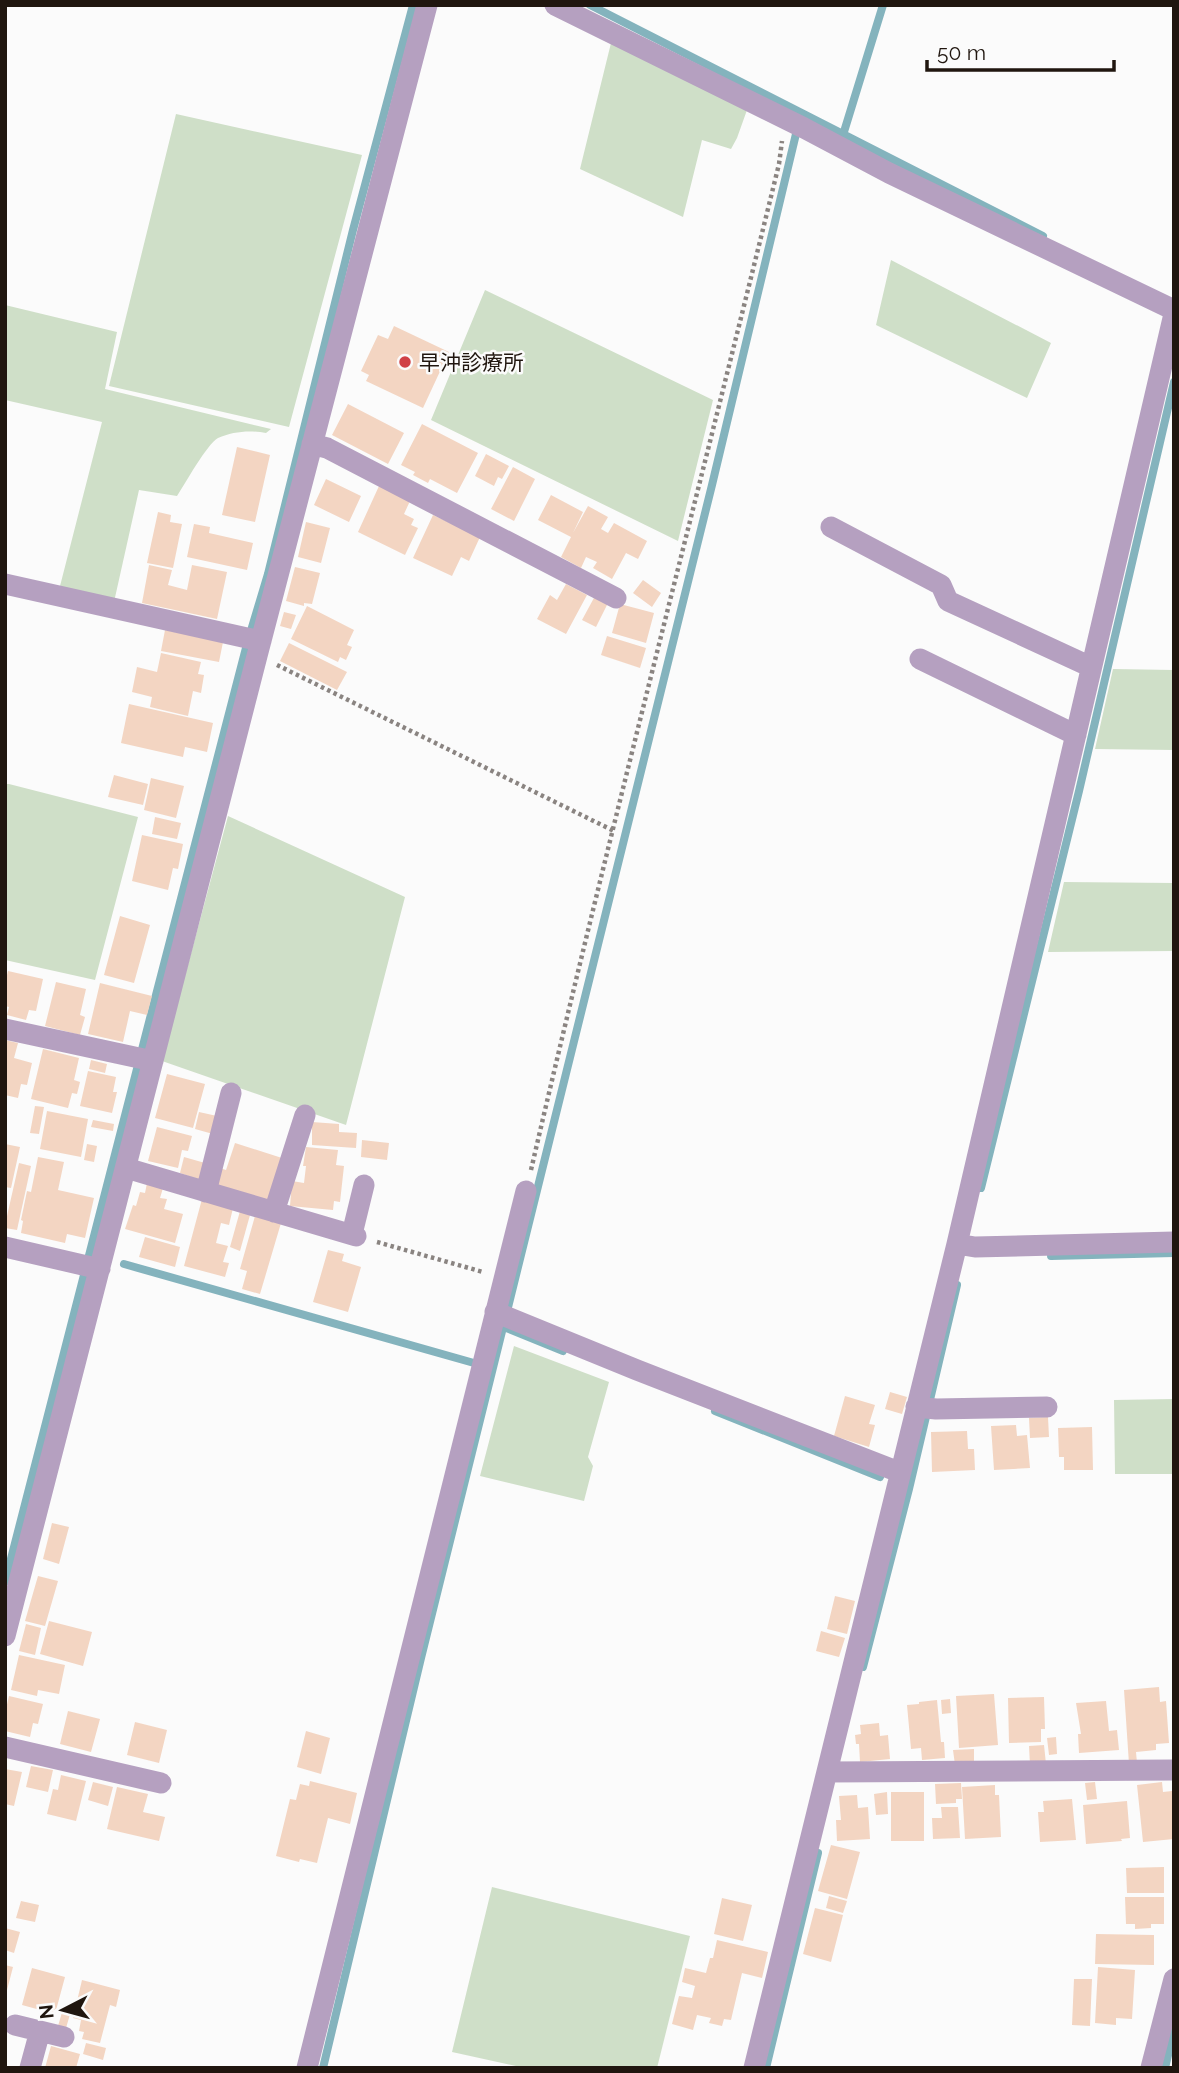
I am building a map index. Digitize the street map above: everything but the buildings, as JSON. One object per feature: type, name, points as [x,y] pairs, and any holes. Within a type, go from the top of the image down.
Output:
[{"type":"street","points":[[5,1636],[90,1267],[126,1168],[145,1059],[254,643],[312,444],[428,5]]},
{"type":"street","points":[[555,5],[889,173],[1174,312],[1091,667],[964,1245],[925,1408],[899,1472],[834,1771],[754,2068]]},
{"type":"street","points":[[312,444],[327,448],[616,598]]},
{"type":"street","points":[[831,527],[941,584],[948,601],[1091,667]]},
{"type":"street","points":[[5,583],[254,643]]},
{"type":"street","points":[[920,659],[1076,735]]},
{"type":"street","points":[[5,1030],[145,1059]]},
{"type":"street","points":[[206,1192],[231,1093]]},
{"type":"street","points":[[274,1212],[305,1115]]},
{"type":"street","points":[[126,1168],[354,1235],[364,1185]]},
{"type":"street","points":[[307,2068],[482,1366],[503,1315],[504,1279],[526,1191]]},
{"type":"street","points":[[964,1245],[1174,1242]]},
{"type":"street","points":[[5,1247],[90,1267]]},
{"type":"street","points":[[503,1315],[650,1376],[899,1472]]},
{"type":"street","points":[[925,1408],[1047,1407]]},
{"type":"street","points":[[5,1746],[161,1783]]},
{"type":"street","points":[[834,1771],[1174,1770]]},
{"type":"street","points":[[1151,2068],[1174,1979]]},
{"type":"street","points":[[15,2025],[64,2037]]},
{"type":"street","points":[[30,2068],[40,2031]]},
{"type":"path","points":[[526,1191],[569,1005],[779,164],[794,123]]},
{"type":"path","points":[[254,643],[614,831]]},
{"type":"path","points":[[354,1235],[504,1279]]},
{"type":"green space","points":[[611,43],[747,110],[731,149],[702,140],[683,217],[580,169]]},
{"type":"green space","points":[[176,114],[362,155],[289,427],[109,386]]},
{"type":"green space","points":[[891,260],[1051,343],[1027,398],[876,325]]},
{"type":"green space","points":[[485,290],[713,400],[678,541],[431,420]]},
{"type":"green space","points":[[5,305],[117,332],[105,389],[271,429],[266,433],[242,432],[218,438],[202,456],[177,496],[139,490],[114,602],[59,590],[102,422],[5,400]]},
{"type":"green space","points":[[1113,669],[1174,670],[1174,750],[1095,749]]},
{"type":"green space","points":[[5,784],[138,817],[95,980],[5,960]]},
{"type":"green space","points":[[228,816],[405,897],[346,1125],[162,1061]]},
{"type":"green space","points":[[1064,882],[1174,883],[1174,951],[1048,952]]},
{"type":"green space","points":[[514,1346],[609,1382],[588,1457],[593,1466],[584,1501],[480,1476]]},
{"type":"green space","points":[[1174,1399],[1174,1474],[1115,1474],[1114,1400]]},
{"type":"green space","points":[[492,1887],[690,1936],[657,2068],[525,2068],[452,2052]]},
{"type":"waterway","points":[[5,1582],[247,644],[268,574],[353,230],[413,5]]},
{"type":"waterway","points":[[590,5],[1043,236]]},
{"type":"waterway","points":[[843,135],[883,5]]},
{"type":"waterway","points":[[323,2068],[421,1658],[712,485],[801,113]]},
{"type":"waterway","points":[[981,1188],[1079,791],[1174,382]]},
{"type":"waterway","points":[[1051,1256],[1174,1253]]},
{"type":"waterway","points":[[124,1264],[481,1365]]},
{"type":"waterway","points":[[863,1667],[909,1489],[957,1285]]},
{"type":"waterway","points":[[504,1327],[563,1351]]},
{"type":"waterway","points":[[715,1411],[880,1477]]},
{"type":"waterway","points":[[766,2068],[818,1853]]},
{"type":"waterway","points":[[1165,2068],[1174,2030]]},
{"type":"place","name":"早沖診療所","points":[[405,362]]}]
